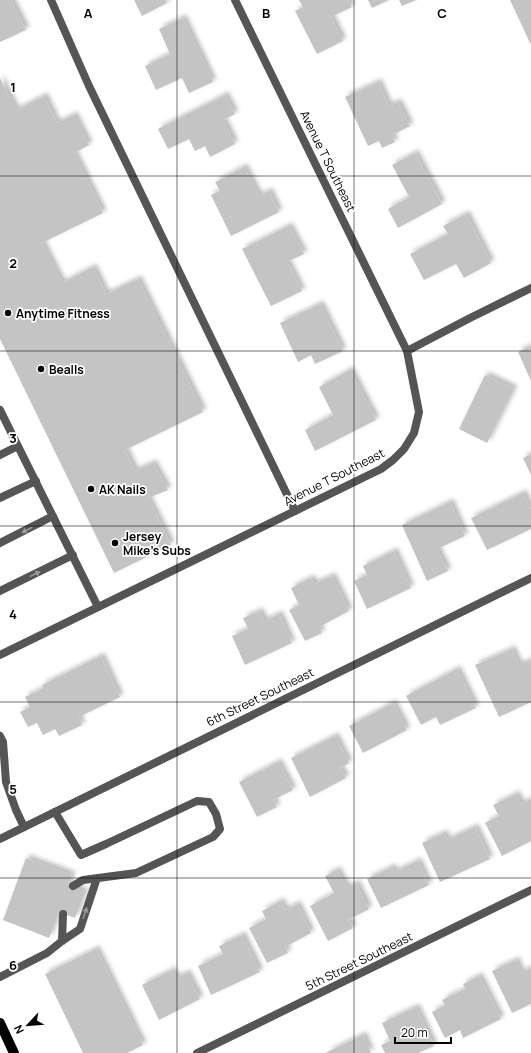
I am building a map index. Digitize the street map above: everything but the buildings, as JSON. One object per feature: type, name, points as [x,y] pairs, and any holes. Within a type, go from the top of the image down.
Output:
[{"type":"main road","points":[[0,1023],[14,1053]]},
{"type":"street","points":[[51,0],[89,86],[295,511]]},
{"type":"street","name":"Avenue T Southeast","points":[[0,655],[381,469],[404,449],[414,434],[419,412],[407,350],[235,0]]},
{"type":"street","points":[[407,350],[531,288]]},
{"type":"street","points":[[0,410],[98,607]]},
{"type":"street","points":[[0,454],[18,446]]},
{"type":"street","points":[[0,498],[36,481]]},
{"type":"street","points":[[0,543],[53,516]]},
{"type":"street","points":[[0,591],[72,556]]},
{"type":"street","name":"6th Street Southeast","points":[[0,839],[531,578]]},
{"type":"street","points":[[0,736],[3,742],[6,782],[24,827]]},
{"type":"street","points":[[55,812],[81,855],[197,801],[209,802],[216,814],[220,829],[213,838],[136,873],[82,880],[73,886]]},
{"type":"street","points":[[0,977],[47,953],[80,929],[97,878]]},
{"type":"street","name":"5th Street Southeast","points":[[197,1053],[531,890]]},
{"type":"street","points":[[62,941],[63,914]]},
{"type":"place","name":"Anytime Fitness","points":[[8,313]]},
{"type":"place","name":"Bealls","points":[[41,369]]},
{"type":"place","name":"AK Nails","points":[[91,489]]},
{"type":"place","name":"Jersey Mike's Subs","points":[[115,543]]}]
